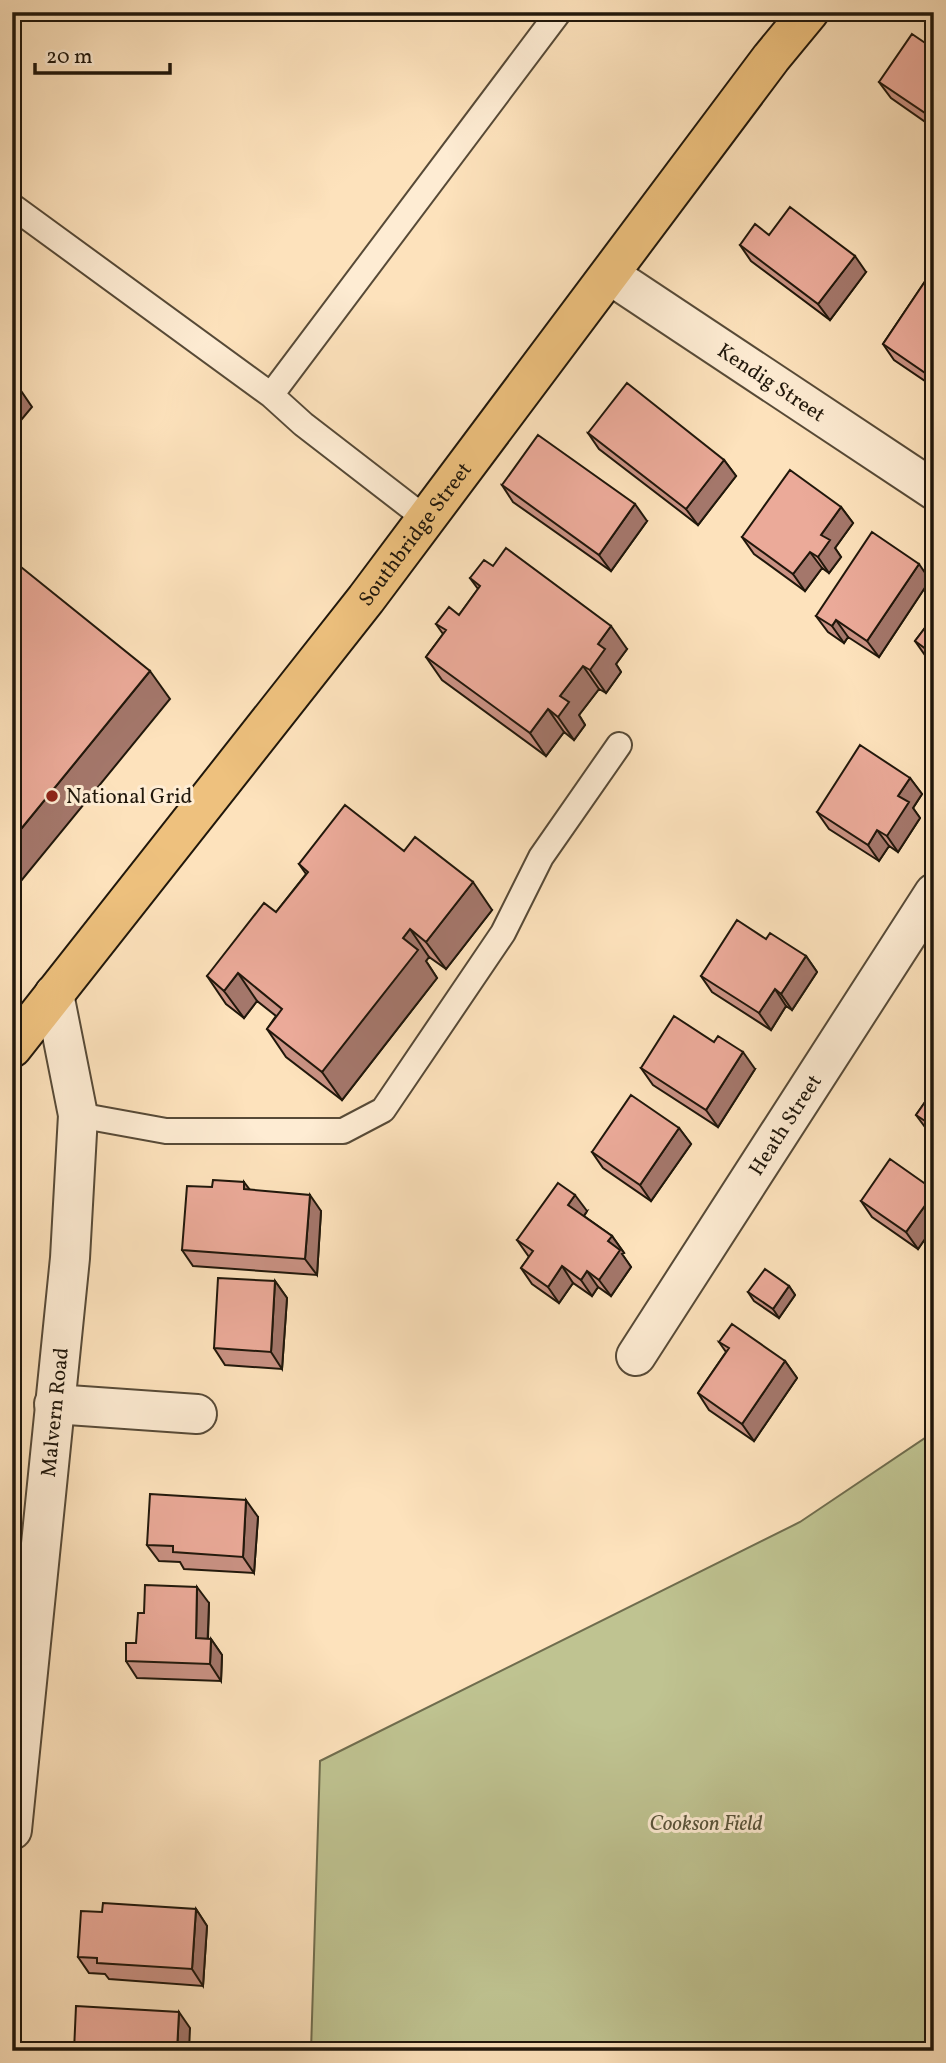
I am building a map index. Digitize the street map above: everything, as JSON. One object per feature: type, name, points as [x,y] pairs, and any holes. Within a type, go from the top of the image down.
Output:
[{"type":"main road","points":[[771,58],[790,12]]},
{"type":"main road","name":"Southbridge Street","points":[[12,1048],[366,599],[771,58],[809,12]]},
{"type":"street","name":"Kendig Street","points":[[610,275],[934,490]]},
{"type":"street","name":"Heath Street","points":[[636,1356],[934,893]]},
{"type":"street","name":"Malvern Road","points":[[12,1830],[70,1258],[78,1115],[54,994]]},
{"type":"street","points":[[54,1404],[197,1415]]},
{"type":"lane","points":[[271,395],[559,12]]},
{"type":"lane","points":[[12,206],[271,395],[303,424],[426,519]]},
{"type":"lane","points":[[78,1115],[166,1131],[343,1131],[383,1110],[503,933],[541,857],[619,745]]},
{"type":"green space","name":"Cookson Field","points":[[934,1432],[934,2051],[311,2051],[320,1761],[800,1522]]},
{"type":"building","points":[[912,34],[934,49],[934,119],[879,82]]},
{"type":"building","points":[[790,207],[855,256],[818,304],[740,245],[755,224],[769,235]]},
{"type":"building","points":[[934,268],[934,379],[883,344]]},
{"type":"building","points":[[627,383],[724,460],[686,509],[588,433]]},
{"type":"building","points":[[538,435],[635,504],[599,555],[502,485]]},
{"type":"building","points":[[790,470],[841,507],[821,535],[830,540],[818,557],[810,552],[793,574],[742,537]]},
{"type":"building","points":[[872,532],[919,564],[867,641],[836,620],[832,626],[816,616]]},
{"type":"building","points":[[506,548],[611,626],[598,644],[605,649],[590,670],[583,666],[560,696],[569,702],[558,717],[548,709],[530,733],[426,657],[446,630],[436,624],[449,607],[459,615],[480,586],[470,578],[484,560],[493,566]]},
{"type":"building","name":"National Grid","points":[[16,563],[150,671],[12,840],[12,567]]},
{"type":"building","points":[[934,616],[934,655],[915,641]]},
{"type":"building","points":[[860,745],[910,778],[898,796],[909,802],[887,836],[877,830],[868,845],[817,812]]},
{"type":"building","points":[[345,805],[404,851],[415,837],[473,882],[426,942],[410,929],[403,938],[418,950],[322,1072],[267,1029],[282,1009],[238,973],[224,991],[207,976],[264,903],[276,912],[308,872],[299,864]]},
{"type":"building","points":[[737,920],[766,939],[770,933],[806,956],[781,994],[775,989],[759,1013],[701,976]]},
{"type":"building","points":[[674,1016],[714,1042],[718,1036],[743,1052],[706,1110],[641,1068]]},
{"type":"building","points":[[934,1072],[934,1087],[927,1082]]},
{"type":"building","points":[[934,1089],[934,1127],[916,1115]]},
{"type":"building","points":[[631,1095],[679,1128],[640,1185],[592,1152]]},
{"type":"building","points":[[890,1159],[934,1190],[906,1232],[861,1201]]},
{"type":"building","points":[[213,1180],[244,1182],[244,1189],[310,1195],[305,1259],[182,1250],[187,1186],[212,1187]]},
{"type":"building","points":[[558,1183],[575,1195],[568,1205],[612,1236],[608,1241],[620,1250],[599,1280],[587,1271],[581,1280],[562,1266],[548,1287],[521,1268],[533,1251],[517,1240]]},
{"type":"building","points":[[765,1269],[789,1286],[773,1309],[748,1292]]},
{"type":"building","points":[[218,1278],[275,1281],[271,1352],[214,1348]]},
{"type":"building","points":[[732,1324],[785,1361],[742,1424],[698,1393],[729,1348],[719,1342]]},
{"type":"building","points":[[150,1494],[246,1500],[243,1557],[173,1552],[173,1546],[147,1545]]},
{"type":"building","points":[[145,1585],[197,1587],[196,1638],[211,1639],[210,1664],[126,1661],[126,1643],[136,1643],[138,1613],[144,1613]]},
{"type":"building","points":[[103,1903],[196,1909],[192,1969],[97,1963],[97,1958],[78,1957],[81,1911],[102,1912]]},
{"type":"building","points":[[76,2006],[179,2012],[177,2051],[74,2051]]},
{"type":"place","name":"National Grid","points":[[52,796]]}]
